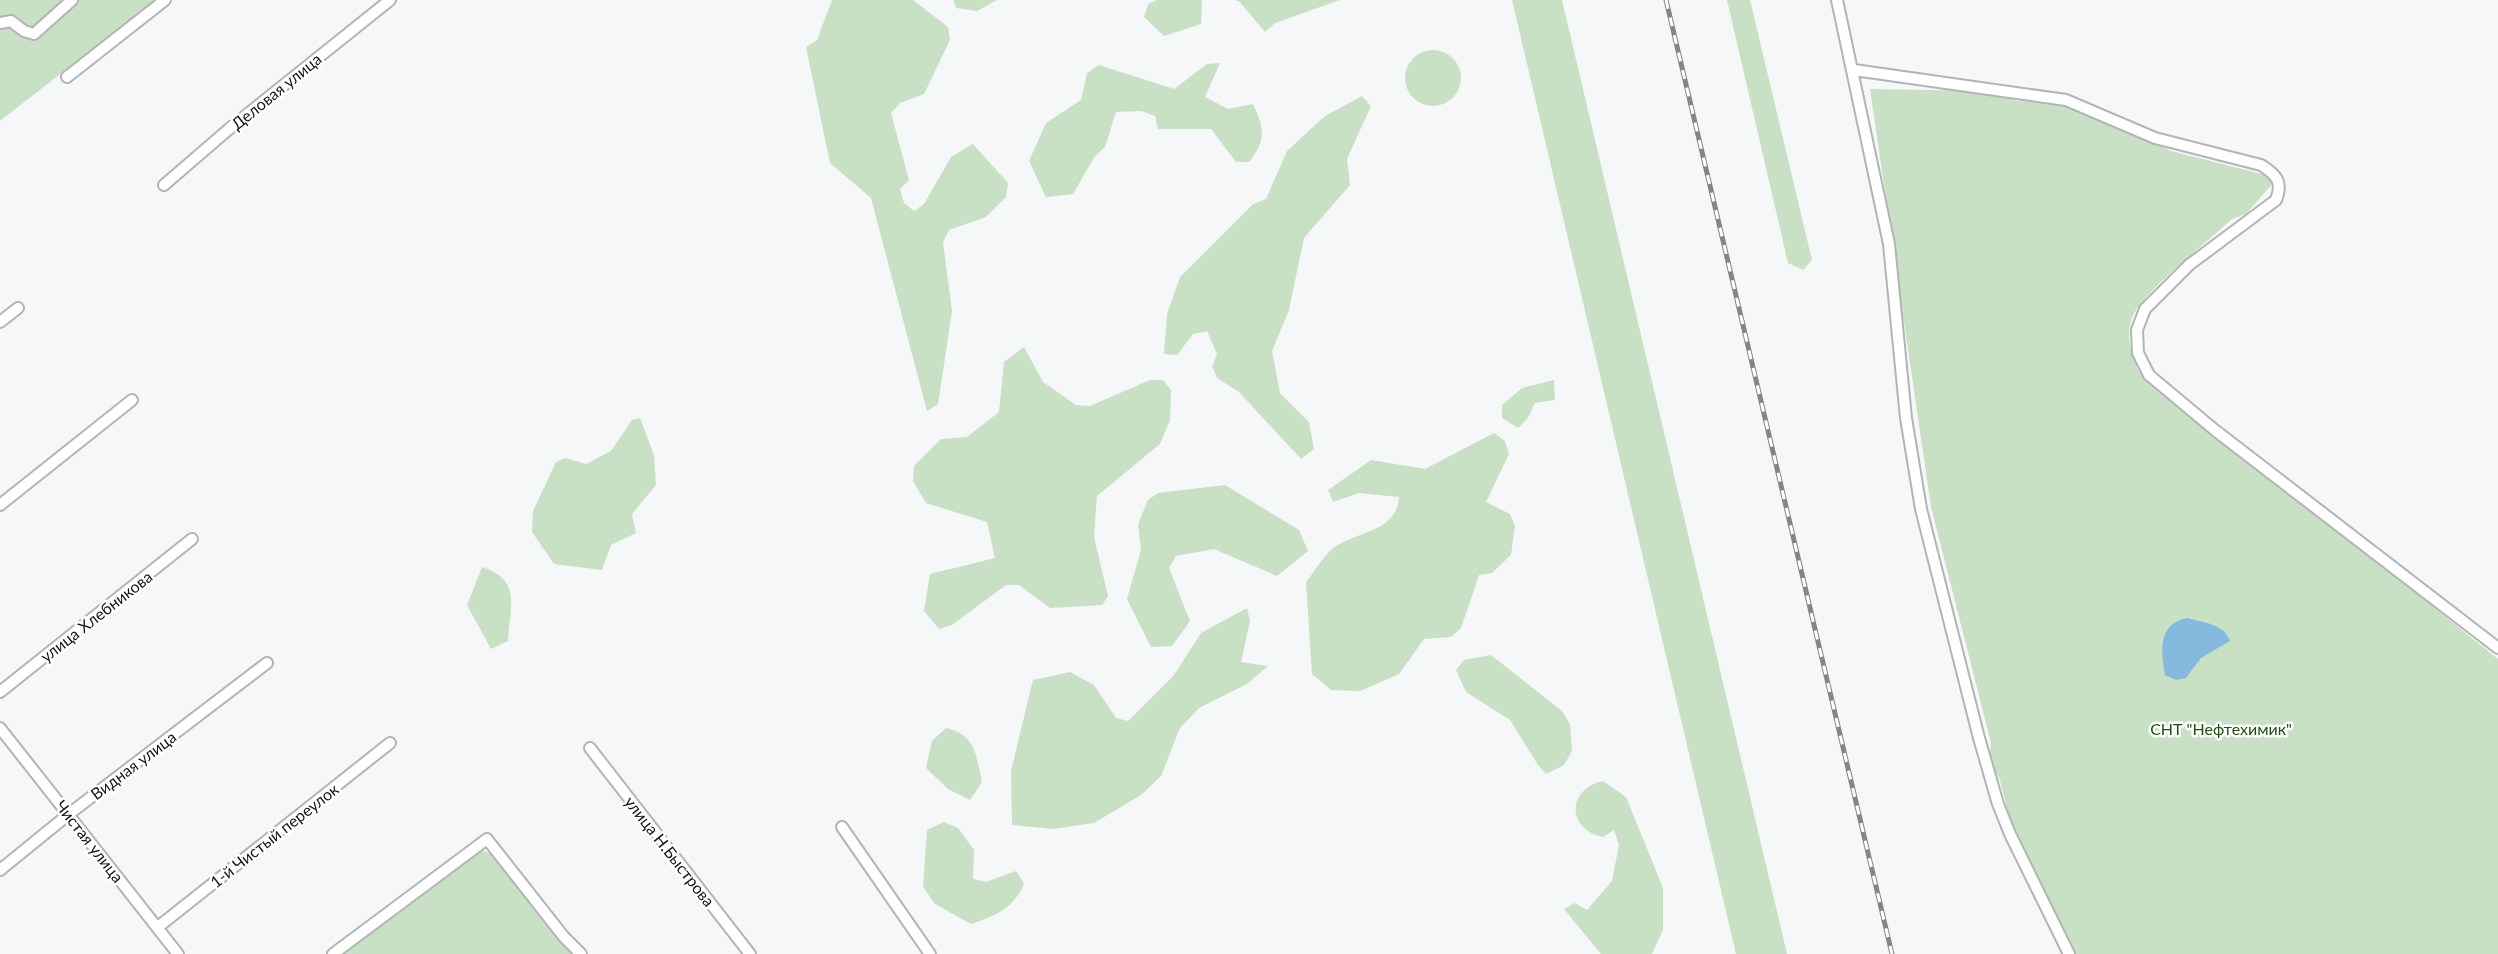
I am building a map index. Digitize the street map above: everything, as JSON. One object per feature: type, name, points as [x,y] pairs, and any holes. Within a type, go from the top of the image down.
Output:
[{"type":"street","points":[[0,22],[11,21],[24,32],[34,34],[72,0]]},
{"type":"street","points":[[67,77],[165,0]]},
{"type":"street","name":"Деловая улица","points":[[164,185],[229,129],[390,0]]},
{"type":"street","points":[[1838,0],[1889,244],[1906,418],[1921,509],[1976,727],[1998,804],[2010,834],[2069,954]]},
{"type":"street","points":[[1854,70],[2066,100],[2155,138],[2261,165],[2271,171],[2277,178],[2280,189],[2276,200],[2190,265],[2145,309],[2137,330],[2138,353],[2149,375],[2216,431],[2498,648]]},
{"type":"street","points":[[0,322],[18,308]]},
{"type":"street","points":[[0,504],[132,400]]},
{"type":"street","name":"улица Хлебникова","points":[[0,692],[192,539]]},
{"type":"street","name":"Видная улица","points":[[0,870],[69,814],[267,663]]},
{"type":"street","name":"Чистая улица","points":[[0,728],[178,954]]},
{"type":"street","name":"1-й Чистый переулок","points":[[158,927],[390,743]]},
{"type":"street","name":"улица Н.Быстрова","points":[[590,748],[750,954]]},
{"type":"street","points":[[842,827],[930,954]]},
{"type":"street","points":[[333,954],[487,839],[564,937],[581,954]]},
{"type":"green space","points":[[0,0],[155,0],[0,121]]},
{"type":"green space","points":[[832,0],[913,0],[948,27],[950,40],[924,94],[900,103],[891,113],[909,180],[900,189],[904,203],[914,211],[924,204],[951,157],[973,144],[1008,183],[1006,197],[986,217],[949,230],[943,242],[952,311],[938,404],[927,411],[871,198],[830,163],[806,47],[817,40]]},
{"type":"green space","points":[[953,0],[997,0],[977,11],[956,8]]},
{"type":"green space","points":[[1157,0],[1202,0],[1201,24],[1164,36],[1144,17],[1148,4]]},
{"type":"green space","points":[[1235,0],[1340,0],[1275,23],[1265,32],[1240,2]]},
{"type":"green space","points":[[1512,0],[1562,0],[1787,954],[1736,954]]},
{"type":"green space","points":[[1727,0],[1750,0],[1812,260],[1803,270],[1788,263]]},
{"type":"green space","points":[[1433,50],[1444,52],[1453,58],[1459,67],[1461,78],[1459,89],[1453,98],[1444,104],[1433,106],[1422,104],[1413,98],[1407,89],[1405,78],[1407,67],[1413,58],[1422,52]]},
{"type":"green space","points":[[1220,63],[1205,97],[1228,109],[1253,104],[1260,120],[1262,133],[1259,147],[1249,162],[1236,162],[1211,129],[1158,129],[1155,116],[1141,111],[1116,112],[1105,147],[1095,156],[1073,194],[1046,197],[1029,161],[1046,123],[1081,100],[1087,73],[1099,65],[1174,89],[1207,64]]},
{"type":"green space","name":"СНТ \"Нефтехимик\"","points":[[1870,89],[1987,91],[2017,101],[2065,103],[2171,151],[2266,175],[2273,183],[2246,214],[2232,219],[2146,297],[2131,321],[2129,340],[2132,352],[2138,370],[2498,659],[2498,954],[2072,954],[2015,838],[1999,777],[1989,764],[1991,743],[1931,507]]},
{"type":"green space","points":[[1362,96],[1371,106],[1347,159],[1350,185],[1304,238],[1289,310],[1272,351],[1280,393],[1309,422],[1314,449],[1301,459],[1239,392],[1217,378],[1212,366],[1217,354],[1207,331],[1193,334],[1177,355],[1164,354],[1167,314],[1180,277],[1253,204],[1266,199],[1287,151],[1325,116]]},
{"type":"green space","points":[[1024,347],[1043,382],[1076,405],[1090,406],[1150,380],[1163,380],[1171,390],[1170,420],[1160,444],[1097,496],[1094,537],[1108,596],[1102,605],[1050,608],[1019,585],[1006,585],[952,625],[939,629],[924,611],[930,574],[995,558],[987,522],[926,503],[913,481],[914,466],[941,439],[967,437],[999,412],[1004,362]]},
{"type":"green space","points":[[1554,380],[1555,400],[1535,403],[1528,418],[1518,428],[1502,418],[1502,405],[1522,388]]},
{"type":"green space","points":[[640,418],[654,455],[656,485],[632,514],[636,533],[611,545],[602,570],[554,564],[532,532],[533,511],[556,462],[565,458],[586,464],[611,451],[632,420]]},
{"type":"green space","points":[[1494,433],[1505,441],[1509,454],[1486,502],[1510,514],[1515,526],[1511,555],[1492,573],[1479,575],[1461,628],[1451,637],[1424,639],[1399,674],[1360,691],[1331,690],[1312,674],[1306,582],[1326,555],[1338,545],[1390,519],[1399,497],[1359,493],[1333,502],[1328,490],[1371,460],[1425,469]]},
{"type":"green space","points":[[1225,485],[1299,530],[1308,551],[1277,576],[1214,549],[1176,556],[1169,568],[1190,621],[1172,646],[1151,647],[1127,599],[1141,550],[1138,524],[1148,500],[1158,493]]},
{"type":"green space","points":[[482,567],[495,572],[503,579],[511,596],[508,641],[491,649],[467,605]]},
{"type":"green space","points":[[1247,608],[1250,621],[1241,662],[1268,666],[1247,684],[1199,708],[1180,728],[1161,776],[1141,795],[1094,823],[1053,829],[1012,825],[1011,771],[1033,680],[1070,672],[1094,685],[1116,718],[1128,721],[1174,675],[1201,633]]},
{"type":"green space","points":[[1491,655],[1562,711],[1570,724],[1572,751],[1564,765],[1546,774],[1510,720],[1466,692],[1456,670],[1464,660]]},
{"type":"green space","points":[[946,728],[956,731],[969,741],[976,755],[982,782],[970,800],[948,789],[926,768],[932,741]]},
{"type":"green space","points":[[1603,781],[1626,797],[1663,888],[1663,930],[1652,954],[1601,954],[1564,909],[1575,903],[1587,910],[1612,881],[1619,845],[1614,830],[1603,837],[1591,833],[1582,826],[1577,818],[1576,809],[1577,800],[1583,792],[1591,785]]},
{"type":"green space","points":[[944,822],[958,828],[974,850],[973,879],[986,882],[1016,871],[1024,883],[1010,905],[988,918],[971,924],[935,904],[923,887],[927,830]]},
{"type":"green space","points":[[481,850],[492,854],[571,954],[341,954]]},
{"type":"water","points":[[2187,618],[2218,627],[2230,641],[2201,658],[2186,678],[2176,680],[2165,675],[2163,640],[2170,626]]},
{"type":"railway","points":[[1666,0],[1892,954]]}]
